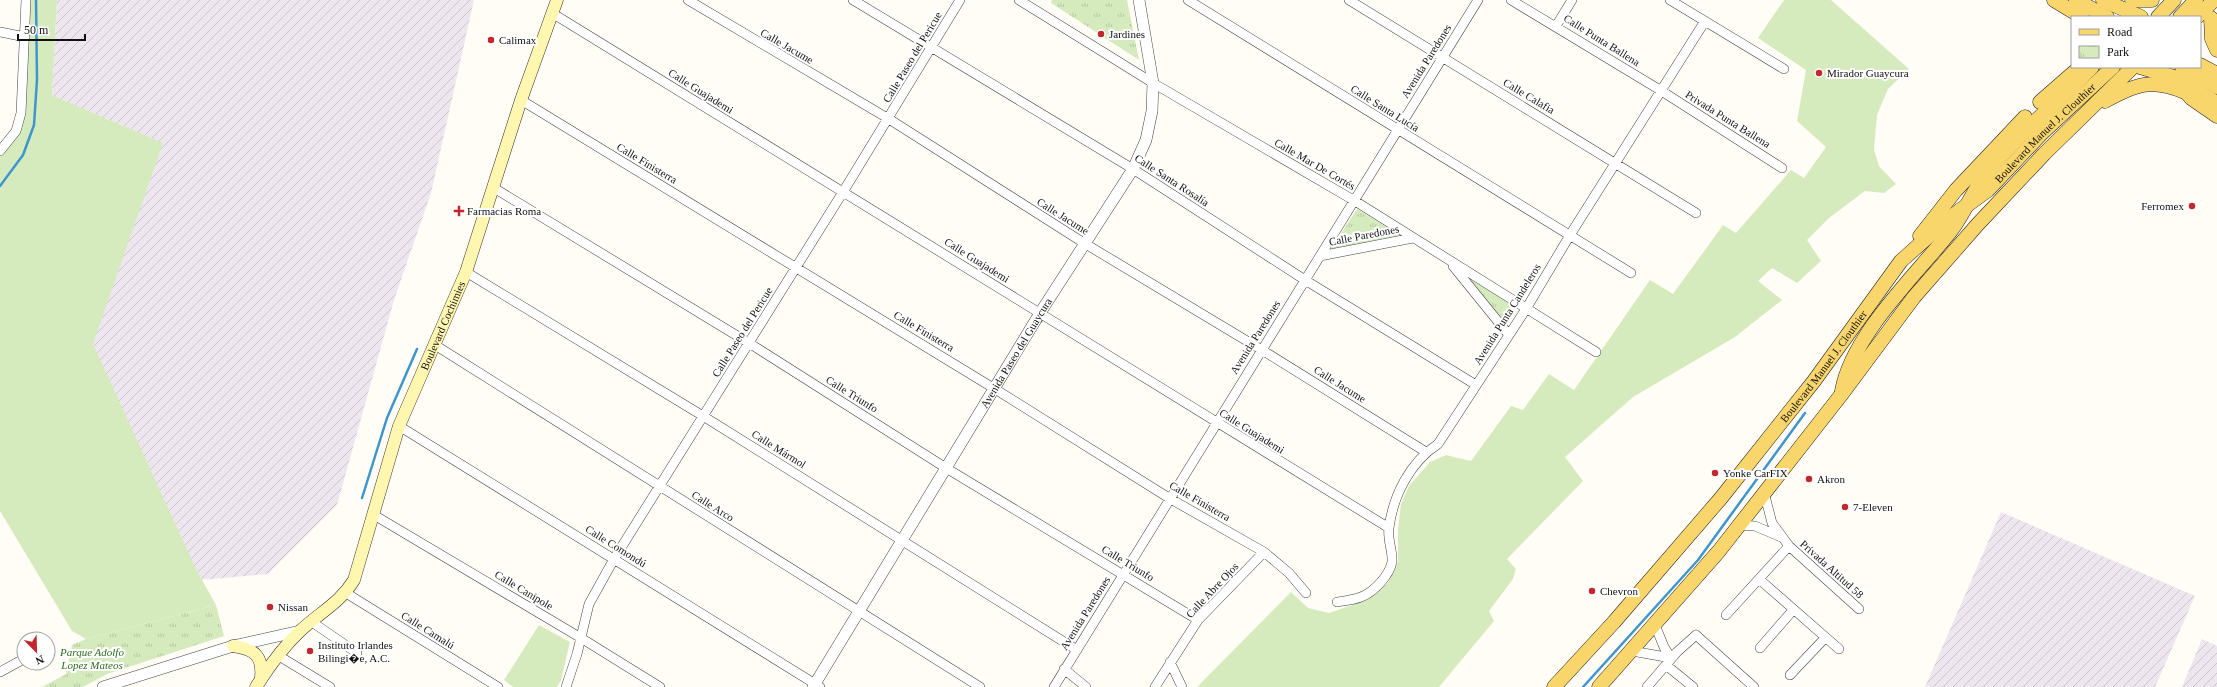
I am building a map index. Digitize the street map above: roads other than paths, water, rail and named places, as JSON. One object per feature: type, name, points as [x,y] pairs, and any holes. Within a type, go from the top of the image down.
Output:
[{"type":"main road","name":"Boulevard Cochimies","points":[[259,683],[300,631],[346,593],[359,567],[400,426],[466,272],[521,100],[556,0]]},
{"type":"main road","points":[[2054,0],[2077,12],[2100,16]]},
{"type":"main road","points":[[2103,0],[2138,16]]},
{"type":"main road","points":[[2132,0],[2152,0]]},
{"type":"main road","points":[[2159,16],[2174,0]]},
{"type":"main road","points":[[2181,16],[2196,0]]},
{"type":"main road","points":[[2197,16],[2214,0]]},
{"type":"main road","points":[[2209,18],[2212,39],[2217,50]]},
{"type":"main road","points":[[2201,66],[2217,74]]},
{"type":"main road","points":[[1901,262],[1938,211],[1999,143],[2078,68]]},
{"type":"main road","points":[[1841,395],[1845,374],[1860,346],[1923,261],[1951,231],[1988,171],[2030,125],[2091,68]]},
{"type":"main road","name":"Boulevard Manuel J. Clouthier","points":[[1554,687],[1614,622],[1721,498],[1814,381],[1901,262],[1940,226],[1988,190],[2041,134],[2112,68]]},
{"type":"main road","name":"Boulevard Manuel J. Clouthier","points":[[1599,687],[1656,625],[1738,526],[1841,395],[1914,297],[1951,254],[2044,154],[2094,107],[2132,68]]},
{"type":"main road","points":[[2152,68],[2176,70],[2217,86]]},
{"type":"main road","points":[[2176,70],[2185,92]]},
{"type":"main road","points":[[2176,70],[2217,103]]},
{"type":"main road","points":[[2094,107],[2126,91],[2146,84],[2167,85],[2185,92],[2217,116]]},
{"type":"main road","points":[[233,646],[245,647],[258,656],[262,667],[259,683]]},
{"type":"street","points":[[0,151],[16,131],[21,113],[26,0]]},
{"type":"street","name":"Calle Jacume","points":[[688,0],[889,119],[1084,243],[1262,350],[1426,452]]},
{"type":"street","name":"Calle Santa Rosalía","points":[[853,0],[1133,169],[1305,280],[1476,385]]},
{"type":"street","name":"Calle Mar De Cortés","points":[[1020,0],[1153,82],[1355,201],[1596,352]]},
{"type":"street","name":"Avenida Paseo del Guaycura","points":[[816,686],[859,611],[1040,313],[1133,169],[1150,127],[1153,82],[1140,0]]},
{"type":"street","name":"Calle Santa Lucía","points":[[1188,0],[1631,273]]},
{"type":"street","name":"Calle Calafia","points":[[1349,0],[1696,212]]},
{"type":"street","name":"Avenida Paredones","points":[[1054,687],[1169,498],[1355,201],[1478,0]]},
{"type":"street","name":"Calle Punta Ballena","points":[[1511,0],[1660,90]]},
{"type":"street","points":[[1556,26],[1572,0]]},
{"type":"street","points":[[1670,0],[1784,69]]},
{"type":"street","name":"Calle Paseo del Pericue","points":[[566,687],[581,638],[589,604],[614,559],[889,119],[956,2]]},
{"type":"street","name":"Calle Guajademi","points":[[552,13],[1216,423],[1389,528]]},
{"type":"street","name":"Avenida Punta Candeleros","points":[[1337,602],[1361,597],[1383,580],[1392,562],[1389,528],[1394,503],[1402,484],[1426,452],[1438,444],[1526,309],[1660,90],[1705,21]]},
{"type":"street","points":[[0,32],[25,37]]},
{"type":"street","name":"Privada Punta Ballena","points":[[1660,90],[1782,168]]},
{"type":"street","name":"Calle Finisterra","points":[[521,100],[995,389],[1169,498],[1264,552],[1289,573],[1306,593]]},
{"type":"street","name":"Calle Triunfo","points":[[494,188],[749,343],[946,468],[1198,620]]},
{"type":"street","name":"Calle Paredones","points":[[1320,256],[1413,238]]},
{"type":"street","points":[[1448,260],[1509,335]]},
{"type":"street","name":"Calle Mármol","points":[[466,272],[703,416],[1077,650]]},
{"type":"street","name":"Calle Arco","points":[[435,346],[980,687]]},
{"type":"street","name":"Calle Comondú","points":[[400,426],[816,686]]},
{"type":"street","name":"Privada Altitud 58","points":[[1764,492],[1772,523],[1789,546],[1859,609]]},
{"type":"street","name":"Calle Canipole","points":[[374,515],[581,638],[660,687]]},
{"type":"street","name":"Privada Altitud 58","points":[[1738,526],[1755,526],[1783,538]]},
{"type":"street","name":"Privada Altitud 58","points":[[1726,615],[1789,546]]},
{"type":"street","name":"Calle Abre Ojos","points":[[1155,687],[1198,620],[1264,552]]},
{"type":"street","points":[[1759,579],[1839,650]]},
{"type":"street","name":"Calle Camalú","points":[[346,593],[498,687]]},
{"type":"street","points":[[1760,648],[1793,610]]},
{"type":"street","points":[[312,622],[357,653]]},
{"type":"street","points":[[1656,625],[1669,661],[1693,687]]},
{"type":"street","points":[[104,687],[233,646],[300,631]]},
{"type":"street","points":[[1647,687],[1692,636],[1696,635],[1754,687]]},
{"type":"street","points":[[1790,675],[1825,638]]},
{"type":"street","points":[[1632,651],[1669,661]]},
{"type":"street","points":[[279,656],[330,687]]},
{"type":"street","points":[[1170,662],[1182,687]]},
{"type":"street","points":[[0,672],[16,663]]},
{"type":"street","points":[[1064,669],[1086,687]]},
{"type":"waterway","points":[[0,186],[23,155],[34,125],[37,80],[36,0]]},
{"type":"waterway","points":[[362,498],[387,418],[417,349]]},
{"type":"waterway","points":[[1583,687],[1698,560],[1805,413]]},
{"type":"place","name":"Jardines","points":[[1101,34]]},
{"type":"place","name":"Calimax","points":[[491,40]]},
{"type":"place","name":"Mirador Guaycura","points":[[1819,73]]},
{"type":"place","name":"Ferromex","points":[[2192,206]]},
{"type":"place","name":"Farmacias Roma","points":[[459,211]]},
{"type":"place","name":"Yonke CarFIX","points":[[1715,473]]},
{"type":"place","name":"Akron","points":[[1809,479]]},
{"type":"place","name":"7-Eleven","points":[[1845,507]]},
{"type":"place","name":"Chevron","points":[[1592,591]]},
{"type":"place","name":"Nissan","points":[[270,607]]},
{"type":"place","name":"Instituto Irlandes Bilingi�e, A.C.","points":[[310,651]]},
{"type":"park label","name":"Parque Adolfo Lopez Mateos","points":[[92,658]]}]
